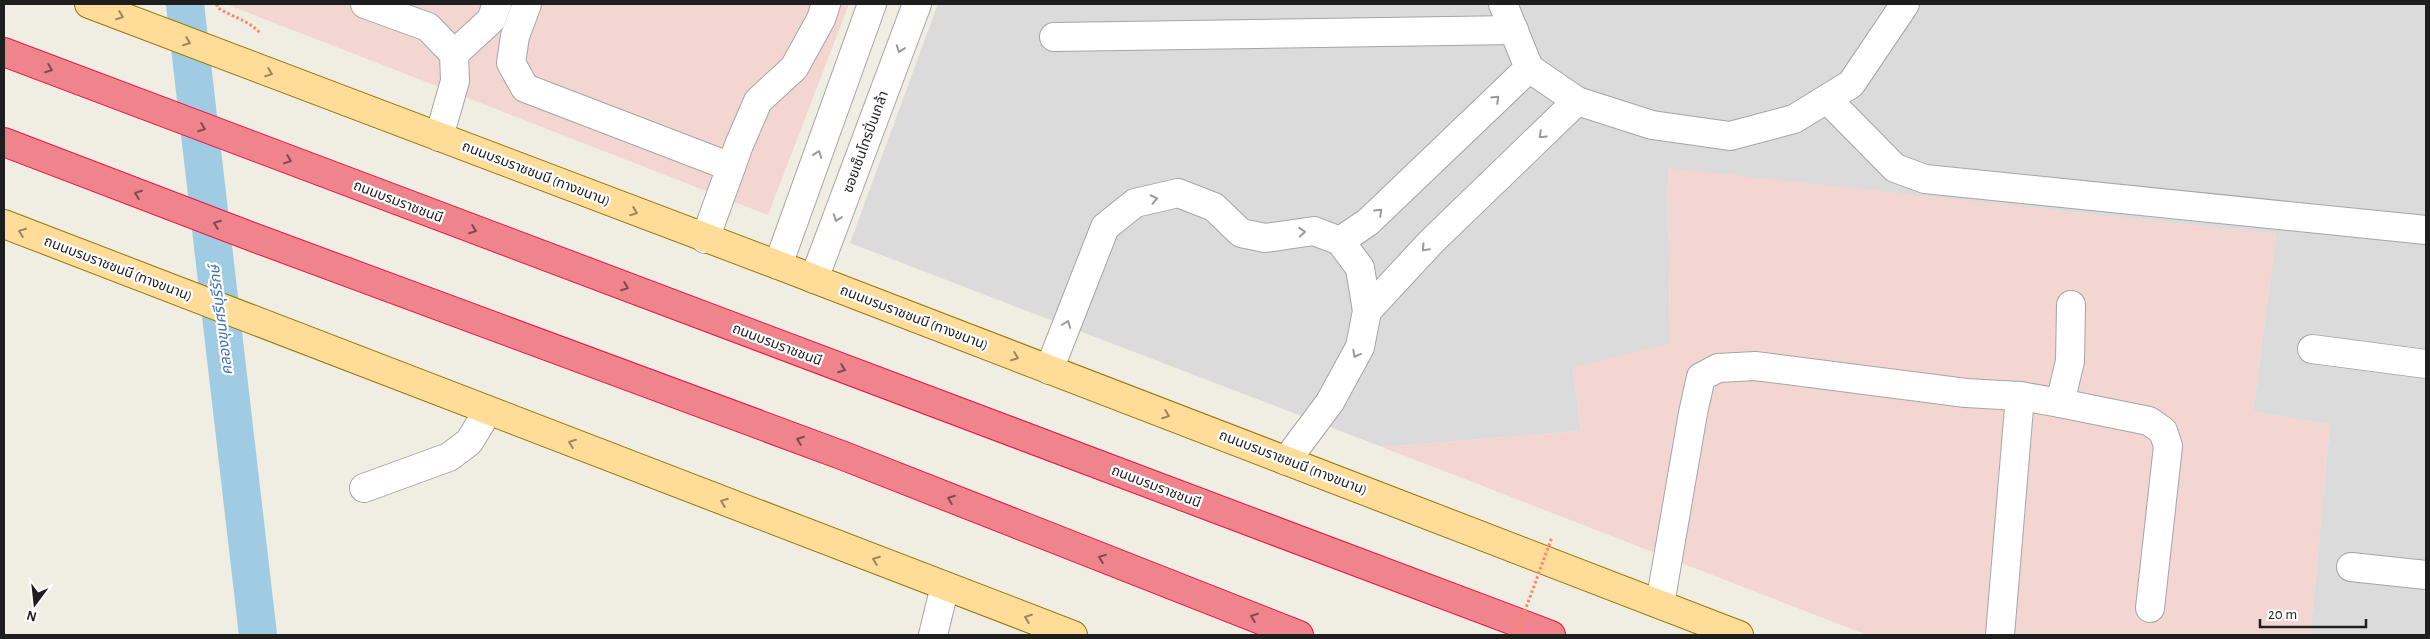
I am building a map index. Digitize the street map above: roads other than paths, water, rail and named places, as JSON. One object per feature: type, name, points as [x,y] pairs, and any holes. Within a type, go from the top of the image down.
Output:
[{"type":"highway","name":"ถนนบรมราชชนนี","points":[[4,52],[1551,635]]},
{"type":"highway","points":[[4,142],[250,236],[844,456],[1299,635]]},
{"type":"main road","name":"ถนนบรมราชชนนี (ทางขนาน)","points":[[88,4],[814,279],[1739,635]]},
{"type":"main road","name":"ถนนบรมราชชนนี (ทางขนาน)","points":[[4,224],[1066,634]]},
{"type":"street","points":[[365,4],[428,27],[454,54],[455,81],[439,137]]},
{"type":"street","points":[[454,54],[491,20],[497,4]]},
{"type":"street","points":[[527,4],[516,36],[511,63],[525,88],[731,167]]},
{"type":"street","points":[[705,239],[731,167],[758,101],[794,68],[821,19],[826,4]]},
{"type":"street","points":[[778,266],[872,4]]},
{"type":"street","name":"ซอยเซ็นโทรปิ่นเกล้า","points":[[814,279],[917,4]]},
{"type":"street","points":[[1503,4],[1529,68],[1577,101],[1652,125],[1730,136],[1794,119],[1852,84],[1905,4]]},
{"type":"street","points":[[1054,37],[1514,30]]},
{"type":"street","points":[[1340,241],[1368,222],[1529,68]]},
{"type":"street","points":[[1827,99],[1895,168],[1925,179],[2426,230]]},
{"type":"street","points":[[1367,311],[1431,242],[1577,101]]},
{"type":"street","points":[[1049,370],[1104,227],[1135,203],[1178,193],[1214,207],[1241,233],[1265,238],[1314,231],[1340,241],[1360,268],[1367,311],[1360,347],[1330,402],[1286,461]]},
{"type":"street","points":[[2060,403],[2070,361],[2071,305]]},
{"type":"street","points":[[2312,349],[2426,364]]},
{"type":"street","points":[[1660,604],[1693,413],[1702,377],[1718,368],[1755,366],[1966,393],[2020,396],[2149,421],[2163,431],[2168,446],[2150,608]]},
{"type":"street","points":[[2000,635],[2020,396]]},
{"type":"street","points":[[364,488],[449,457],[469,442],[488,411]]},
{"type":"street","points":[[2351,567],[2426,575]]},
{"type":"street","points":[[933,635],[945,586]]},
{"type":"waterway","name":"คลองขุนศรีบุรีรักษ์","points":[[185,4],[258,635]]}]
